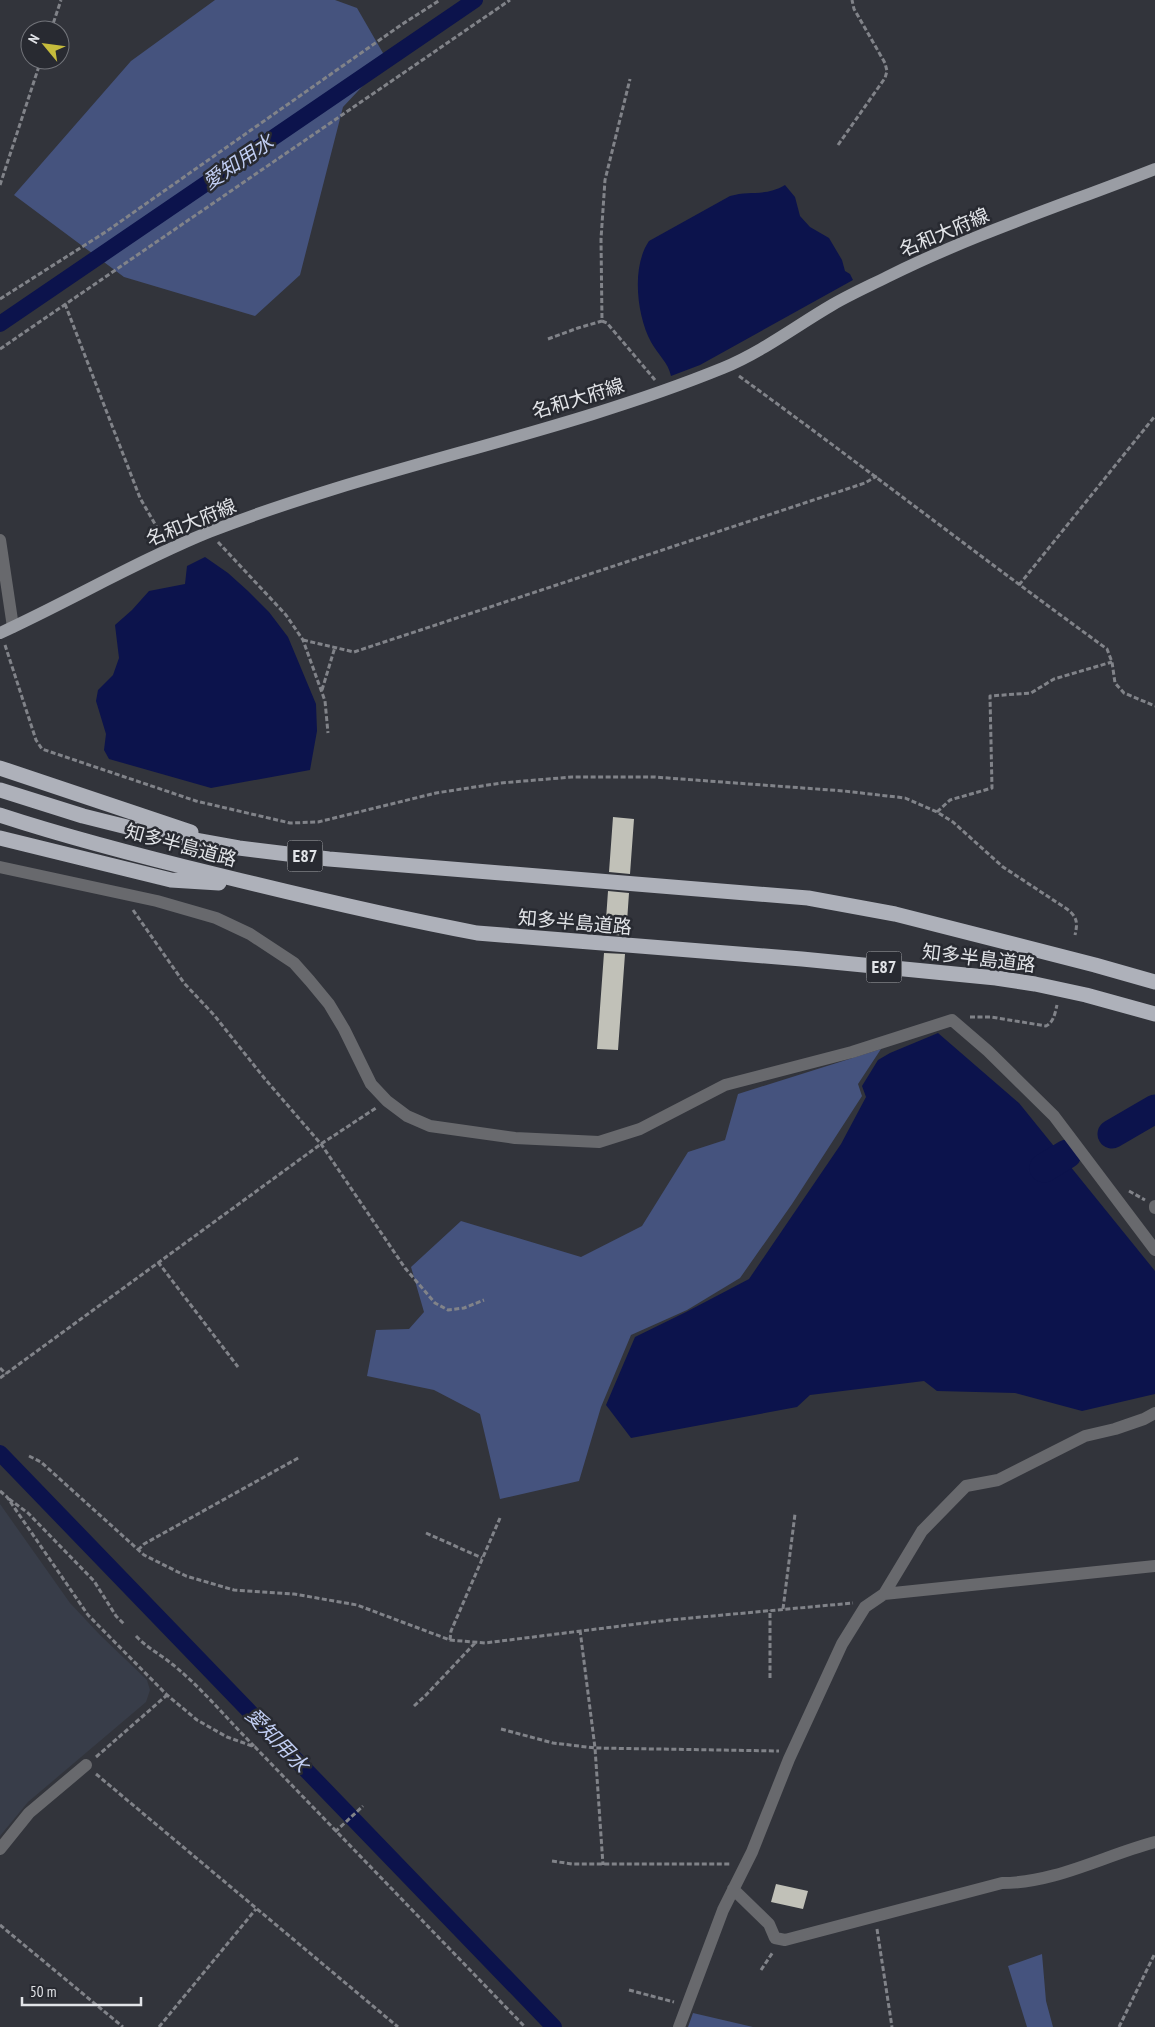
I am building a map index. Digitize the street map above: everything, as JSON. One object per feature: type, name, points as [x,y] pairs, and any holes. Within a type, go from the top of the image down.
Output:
[{"type":"highway","points":[[0,768],[239,848]]},
{"type":"highway","name":"知多半島道路","points":[[0,790],[83,816],[139,830],[239,848],[339,860],[808,898],[895,914],[1086,962],[1155,982]]},
{"type":"highway","name":"知多半島道路","points":[[0,815],[77,838],[261,886],[426,924],[477,933],[802,959],[996,978],[1086,995],[1155,1014]]},
{"type":"highway","points":[[0,838],[171,880],[261,886]]},
{"type":"main road","name":"名和大府線","points":[[0,633],[117,574],[208,533],[368,479],[577,420],[661,392],[726,367],[789,332],[833,304],[891,275],[968,240],[1155,169]]},
{"type":"street","points":[[0,540],[13,627]]},
{"type":"street","points":[[0,867],[126,894],[216,918],[250,934],[294,963],[329,1004],[371,1084],[387,1101],[407,1116],[430,1126],[515,1138],[599,1142],[640,1129],[725,1085],[852,1052],[952,1020],[1001,1064],[1054,1116],[1155,1250]]},
{"type":"street","points":[[679,2027],[733,1889],[791,1754],[842,1644],[865,1607],[884,1594],[922,1531],[966,1486],[998,1480],[1085,1436],[1115,1429],[1155,1413]]},
{"type":"street","points":[[884,1594],[1155,1566]]},
{"type":"street","points":[[0,1849],[29,1813],[86,1765]]},
{"type":"street","points":[[733,1889],[768,1924],[775,1938],[785,1940],[1002,1884],[1057,1875],[1155,1842]]},
{"type":"path","points":[[54,20],[61,0]]},
{"type":"path","points":[[0,300],[107,231],[401,25],[440,0]]},
{"type":"path","points":[[0,349],[510,0]]},
{"type":"path","points":[[838,145],[885,78],[887,71],[854,9],[852,0]]},
{"type":"path","points":[[0,185],[38,70]]},
{"type":"path","points":[[602,321],[601,239],[605,180],[630,79]]},
{"type":"path","points":[[65,304],[140,498],[171,550]]},
{"type":"path","points":[[548,339],[602,321],[606,323],[629,352],[660,384],[661,392]]},
{"type":"path","points":[[726,367],[877,476],[1106,649],[1112,662],[1115,683],[1124,693],[1155,706]]},
{"type":"path","points":[[1019,585],[1155,416]]},
{"type":"path","points":[[303,640],[354,652],[865,483],[877,476]]},
{"type":"path","points":[[208,533],[286,615],[303,640],[326,701],[328,733]]},
{"type":"path","points":[[0,633],[36,740],[42,748],[196,801],[290,823],[318,822],[436,793],[501,783],[572,777],[654,776],[844,791],[905,798],[937,812],[953,822],[1003,866],[1075,916],[1077,924],[1075,935]]},
{"type":"path","points":[[322,691],[335,647]]},
{"type":"path","points":[[937,812],[950,800],[992,788],[990,696],[1031,693],[1054,679],[1112,662]]},
{"type":"path","points":[[126,894],[129,904],[184,982],[214,1015],[265,1079],[321,1144],[405,1268],[435,1303],[448,1310],[464,1308],[484,1300]]},
{"type":"path","points":[[952,1020],[991,1017],[1046,1026],[1050,1024],[1054,1017],[1057,1004]]},
{"type":"path","points":[[0,1378],[321,1144],[387,1101]]},
{"type":"path","points":[[158,1262],[238,1367]]},
{"type":"path","points":[[0,1368],[6,1374]]},
{"type":"path","points":[[29,1456],[41,1462],[138,1550],[160,1564],[211,1585],[234,1590],[294,1594],[357,1606],[450,1640],[485,1643],[580,1630],[770,1610],[851,1603],[865,1607]]},
{"type":"path","points":[[138,1550],[144,1544],[300,1457]]},
{"type":"path","points":[[0,1491],[28,1513],[94,1581],[116,1616],[125,1625]]},
{"type":"path","points":[[7,1497],[88,1615],[167,1695],[197,1720],[227,1737],[255,1747]]},
{"type":"path","points":[[783,1609],[795,1514]]},
{"type":"path","points":[[450,1640],[451,1632],[500,1518]]},
{"type":"path","points":[[426,1532],[482,1558]]},
{"type":"path","points":[[770,1610],[770,1678]]},
{"type":"path","points":[[580,1630],[595,1748],[603,1865]]},
{"type":"path","points":[[136,1636],[146,1647],[171,1663],[193,1683],[525,2027]]},
{"type":"path","points":[[414,1706],[426,1696],[475,1642]]},
{"type":"path","points":[[167,1695],[86,1765],[398,2027]]},
{"type":"path","points":[[501,1728],[553,1742],[595,1748],[785,1751],[791,1754]]},
{"type":"path","points":[[335,1832],[363,1806]]},
{"type":"path","points":[[552,1861],[603,1865],[732,1864],[744,1867]]},
{"type":"path","points":[[159,2027],[256,1909]]},
{"type":"path","points":[[875,1917],[892,2027]]},
{"type":"path","points":[[0,1925],[122,2027]]},
{"type":"path","points":[[761,1970],[776,1945],[775,1938]]},
{"type":"path","points":[[1119,2027],[1155,1953]]},
{"type":"path","points":[[629,1990],[687,2006]]},
{"type":"shaded area","points":[[215,0],[335,0],[357,8],[387,60],[343,107],[300,275],[255,316],[124,277],[14,195],[131,61]]},
{"type":"shaded area","points":[[785,185],[795,197],[800,216],[810,227],[829,238],[842,260],[845,271],[850,274],[853,280],[700,365],[671,376],[668,367],[654,347],[646,331],[639,305],[638,278],[640,264],[643,252],[649,241],[730,196],[771,191]]},
{"type":"shaded area","points":[[205,557],[228,573],[248,591],[269,612],[288,637],[316,704],[317,731],[310,770],[211,788],[109,759],[104,750],[106,734],[96,701],[98,690],[113,675],[119,658],[115,625],[149,591],[185,584],[187,566]]},
{"type":"shaded area","points":[[938,1033],[1019,1103],[1155,1271],[1155,1394],[1082,1411],[1015,1393],[937,1391],[924,1381],[810,1395],[797,1407],[631,1438],[606,1405],[635,1337],[749,1279],[841,1144],[866,1097],[862,1086],[878,1060]]},
{"type":"shaded area","points":[[881,1049],[858,1084],[862,1096],[792,1204],[740,1278],[687,1310],[631,1335],[601,1407],[579,1481],[500,1499],[480,1414],[434,1390],[367,1376],[376,1330],[409,1329],[424,1312],[411,1267],[461,1221],[581,1257],[642,1226],[688,1152],[725,1140],[738,1094]]},
{"type":"shaded area","points":[[0,1504],[70,1603],[147,1680],[150,1690],[146,1702],[28,1802],[0,1836]]},
{"type":"shaded area","points":[[1042,1954],[1046,2001],[1053,2027],[1027,2027],[1008,1966]]},
{"type":"shaded area","points":[[693,2013],[753,2027],[688,2027]]},
{"type":"building","points":[[613,817],[634,819],[630,874],[609,872]]},
{"type":"building","points":[[608,891],[629,893],[626,936],[605,934]]},
{"type":"building","points":[[604,953],[625,954],[618,1050],[597,1049]]},
{"type":"building","points":[[776,1884],[808,1891],[803,1909],[771,1902]]},
{"type":"waterway","name":"愛知用水","points":[[0,324],[475,0]]},
{"type":"waterway","points":[[1112,1134],[1155,1109]]},
{"type":"waterway","points":[[1044,1168],[1067,1154]]},
{"type":"waterway","name":"愛知用水","points":[[0,1453],[554,2027]]}]
